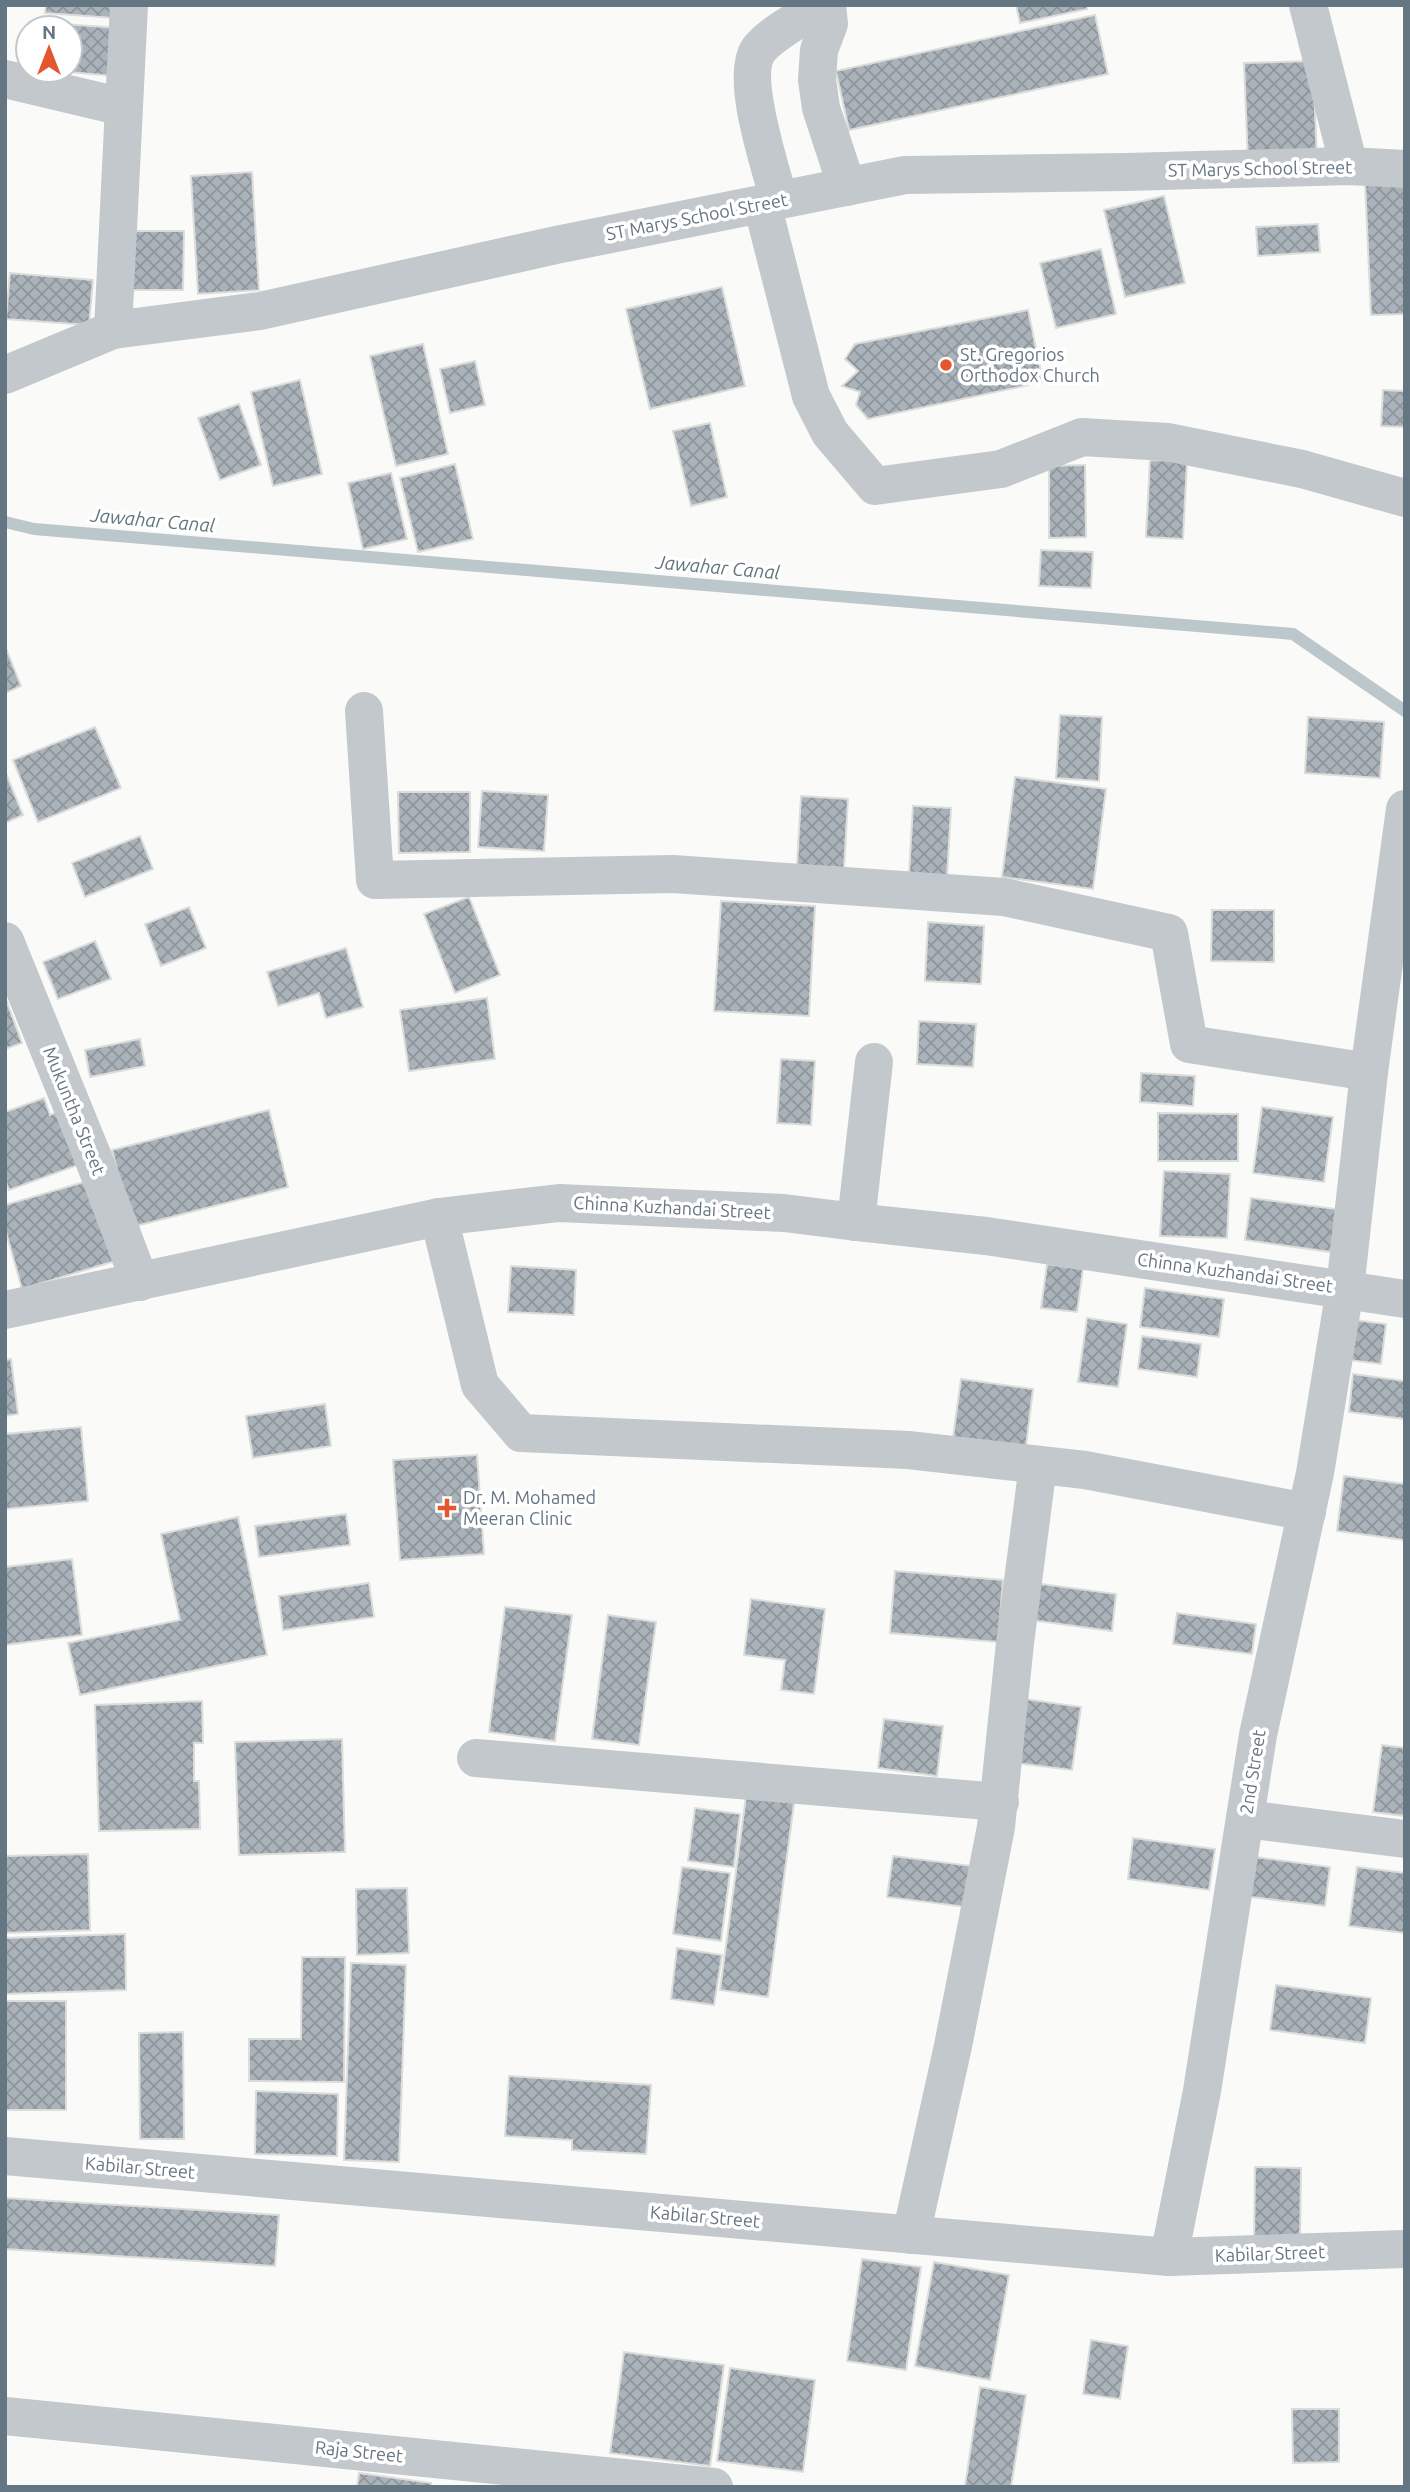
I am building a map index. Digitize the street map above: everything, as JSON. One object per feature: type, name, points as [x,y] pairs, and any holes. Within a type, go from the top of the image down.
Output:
[{"type":"street","points":[[113,330],[129,5]]},
{"type":"street","points":[[847,187],[821,108],[817,80],[818,50],[829,24],[825,5],[758,50],[753,66],[754,100],[770,202],[811,396],[830,433],[875,486],[1001,469],[1082,437],[1167,442],[1301,469],[1405,498]]},
{"type":"street","points":[[1308,5],[1349,166]]},
{"type":"street","points":[[5,79],[123,107]]},
{"type":"street","name":"ST Marys School Street","points":[[5,375],[113,330],[260,311],[556,245],[905,175],[1349,166],[1405,169]]},
{"type":"street","points":[[364,710],[375,880],[673,874],[1004,897],[1170,933],[1189,1044],[1369,1072]]},
{"type":"street","name":"2nd Street","points":[[1169,2257],[1202,2091],[1258,1735],[1307,1512],[1345,1289],[1369,1072],[1405,808]]},
{"type":"street","name":"Mukuntha Street","points":[[5,941],[94,1160],[140,1282]]},
{"type":"street","points":[[856,1222],[874,1062]]},
{"type":"street","name":"Chinna Kuzhandai Street","points":[[5,1310],[439,1217],[558,1203],[784,1213],[986,1236],[1405,1299]]},
{"type":"street","points":[[439,1217],[480,1385],[521,1433],[908,1450],[1085,1470],[1307,1512]]},
{"type":"street","points":[[911,2235],[955,2032],[1000,1802],[1015,1643],[1038,1465]]},
{"type":"street","points":[[476,1758],[1000,1802]]},
{"type":"street","points":[[1245,1819],[1405,1839]]},
{"type":"street","name":"Kabilar Street","points":[[5,2156],[1169,2257],[1405,2249]]},
{"type":"street","name":"Raja Street","points":[[5,2416],[450,2474],[714,2487]]},
{"type":"building","points":[[46,5],[116,5],[115,18],[45,13]]},
{"type":"building","points":[[1016,5],[1087,5],[1087,9],[1020,23]]},
{"type":"building","points":[[1095,15],[1108,74],[849,130],[836,71]]},
{"type":"building","points":[[84,26],[119,28],[115,76],[84,73]]},
{"type":"building","points":[[1313,61],[1317,160],[1248,162],[1244,63]]},
{"type":"building","points":[[252,172],[259,290],[198,294],[191,176]]},
{"type":"building","points":[[1405,180],[1405,314],[1371,315],[1365,182]]},
{"type":"building","points":[[1164,196],[1185,283],[1125,297],[1104,210]]},
{"type":"building","points":[[1318,224],[1320,252],[1258,256],[1256,227]]},
{"type":"building","points":[[133,231],[184,231],[183,290],[131,290]]},
{"type":"building","points":[[1101,249],[1116,314],[1056,328],[1040,263]]},
{"type":"building","points":[[10,273],[93,280],[89,325],[6,319]]},
{"type":"building","points":[[722,287],[745,386],[650,409],[626,309]]},
{"type":"building","name":"St. Gregorios Orthodox Church","points":[[1028,310],[1043,382],[868,419],[856,405],[860,392],[842,386],[858,371],[845,359],[855,344]]},
{"type":"building","points":[[423,344],[448,454],[396,466],[370,356]]},
{"type":"building","points":[[475,361],[485,405],[450,413],[440,369]]},
{"type":"building","points":[[300,380],[322,474],[273,486],[251,392]]},
{"type":"building","points":[[1383,390],[1405,391],[1405,427],[1381,426]]},
{"type":"building","points":[[239,404],[261,465],[220,480],[198,418]]},
{"type":"building","points":[[710,423],[727,497],[691,506],[673,431]]},
{"type":"building","points":[[1150,460],[1187,461],[1183,539],[1146,537]]},
{"type":"building","points":[[455,464],[473,539],[418,552],[400,478]]},
{"type":"building","points":[[1085,465],[1086,537],[1049,538],[1049,466]]},
{"type":"building","points":[[391,473],[407,539],[363,549],[348,483]]},
{"type":"building","points":[[1041,550],[1093,552],[1091,588],[1039,586]]},
{"type":"building","points":[[5,646],[21,686],[5,693]]},
{"type":"building","points":[[1060,715],[1102,717],[1099,781],[1056,778]]},
{"type":"building","points":[[1308,717],[1384,722],[1380,778],[1305,773]]},
{"type":"building","points":[[95,727],[121,788],[38,822],[13,760]]},
{"type":"building","points":[[5,771],[23,815],[5,823]]},
{"type":"building","points":[[1015,777],[1106,789],[1093,889],[1002,877]]},
{"type":"building","points":[[482,791],[548,795],[544,851],[478,847]]},
{"type":"building","points":[[398,792],[470,792],[470,852],[399,853]]},
{"type":"building","points":[[801,796],[848,799],[844,868],[797,865]]},
{"type":"building","points":[[913,806],[951,808],[947,876],[909,874]]},
{"type":"building","points":[[140,836],[153,869],[85,897],[72,863]]},
{"type":"building","points":[[469,897],[500,975],[455,993],[424,914]]},
{"type":"building","points":[[721,901],[815,906],[809,1016],[714,1011]]},
{"type":"building","points":[[189,907],[206,948],[161,966],[145,924]]},
{"type":"building","points":[[1212,910],[1274,910],[1274,962],[1211,961]]},
{"type":"building","points":[[928,922],[984,926],[981,984],[925,981]]},
{"type":"building","points":[[95,941],[111,979],[58,999],[43,962]]},
{"type":"building","points":[[346,948],[363,1007],[326,1018],[319,993],[278,1006],[267,972]]},
{"type":"building","points":[[5,997],[22,1043],[5,1049]]},
{"type":"building","points":[[487,998],[495,1059],[409,1071],[400,1010]]},
{"type":"building","points":[[919,1021],[976,1024],[973,1067],[917,1064]]},
{"type":"building","points":[[140,1039],[145,1066],[90,1077],[85,1050]]},
{"type":"building","points":[[781,1059],[815,1061],[811,1125],[777,1123]]},
{"type":"building","points":[[1141,1073],[1195,1076],[1193,1106],[1140,1102]]},
{"type":"building","points":[[44,1098],[50,1115],[58,1112],[78,1165],[9,1190],[5,1179],[5,1112]]},
{"type":"building","points":[[1262,1107],[1333,1117],[1324,1182],[1253,1173]]},
{"type":"building","points":[[269,1110],[288,1187],[132,1227],[112,1150]]},
{"type":"building","points":[[1158,1113],[1238,1114],[1238,1161],[1158,1161]]},
{"type":"building","points":[[1164,1171],[1230,1174],[1227,1238],[1160,1236]]},
{"type":"building","points":[[91,1180],[115,1261],[22,1289],[5,1228],[5,1205]]},
{"type":"building","points":[[1251,1198],[1336,1209],[1331,1252],[1245,1240]]},
{"type":"building","points":[[1047,1264],[1083,1269],[1077,1312],[1041,1308]]},
{"type":"building","points":[[511,1266],[576,1270],[574,1315],[508,1312]]},
{"type":"building","points":[[1145,1288],[1224,1299],[1219,1337],[1140,1327]]},
{"type":"building","points":[[1087,1318],[1127,1324],[1118,1387],[1078,1382]]},
{"type":"building","points":[[1354,1320],[1386,1324],[1381,1364],[1349,1360]]},
{"type":"building","points":[[1142,1336],[1201,1344],[1197,1377],[1138,1369]]},
{"type":"building","points":[[11,1359],[18,1414],[5,1416],[5,1360]]},
{"type":"building","points":[[1353,1374],[1405,1381],[1405,1419],[1349,1412]]},
{"type":"building","points":[[961,1379],[1033,1389],[1025,1454],[952,1445]]},
{"type":"building","points":[[325,1404],[331,1446],[253,1458],[246,1416]]},
{"type":"building","points":[[81,1427],[88,1501],[5,1509],[5,1434]]},
{"type":"building","points":[[477,1455],[484,1554],[400,1560],[393,1460]]},
{"type":"building","points":[[1344,1476],[1405,1484],[1405,1540],[1337,1531]]},
{"type":"building","points":[[346,1514],[350,1545],[259,1557],[255,1526]]},
{"type":"building","points":[[238,1517],[267,1655],[80,1695],[68,1643],[180,1620],[161,1534]]},
{"type":"building","points":[[72,1559],[82,1635],[5,1645],[5,1567]]},
{"type":"building","points":[[895,1571],[1003,1580],[998,1642],[890,1633]]},
{"type":"building","points":[[369,1583],[374,1617],[283,1630],[279,1596]]},
{"type":"building","points":[[1034,1583],[1116,1594],[1112,1631],[1030,1620]]},
{"type":"building","points":[[751,1599],[825,1609],[814,1694],[781,1690],[785,1660],[744,1655]]},
{"type":"building","points":[[505,1607],[572,1615],[555,1741],[489,1732]]},
{"type":"building","points":[[1177,1613],[1256,1624],[1252,1654],[1173,1644]]},
{"type":"building","points":[[608,1615],[656,1622],[639,1745],[592,1739]]},
{"type":"building","points":[[1025,1699],[1081,1707],[1072,1770],[1016,1763]]},
{"type":"building","points":[[202,1701],[203,1743],[194,1743],[194,1781],[199,1781],[200,1829],[99,1831],[95,1705]]},
{"type":"building","points":[[884,1719],[943,1726],[937,1776],[878,1768]]},
{"type":"building","points":[[342,1739],[345,1852],[239,1855],[235,1742]]},
{"type":"building","points":[[1382,1745],[1405,1748],[1405,1816],[1373,1812]]},
{"type":"building","points":[[747,1789],[795,1796],[768,1997],[720,1990]]},
{"type":"building","points":[[695,1808],[740,1814],[734,1867],[688,1861]]},
{"type":"building","points":[[1133,1838],[1215,1849],[1209,1890],[1128,1879]]},
{"type":"building","points":[[88,1854],[90,1930],[5,1933],[5,1856]]},
{"type":"building","points":[[893,1856],[972,1866],[966,1907],[887,1897]]},
{"type":"building","points":[[1248,1856],[1330,1867],[1325,1906],[1242,1896]]},
{"type":"building","points":[[682,1867],[730,1873],[721,1941],[673,1934]]},
{"type":"building","points":[[1357,1867],[1405,1873],[1405,1933],[1349,1926]]},
{"type":"building","points":[[407,1888],[409,1953],[357,1955],[356,1889]]},
{"type":"building","points":[[125,1934],[126,1990],[5,1994],[5,1938]]},
{"type":"building","points":[[677,1948],[722,1955],[714,2005],[671,1999]]},
{"type":"building","points":[[302,1957],[345,1957],[344,2082],[249,2081],[249,2039],[301,2039]]},
{"type":"building","points":[[351,1963],[406,1965],[399,2162],[344,2160]]},
{"type":"building","points":[[1276,1985],[1371,1998],[1365,2043],[1270,2030]]},
{"type":"building","points":[[5,2001],[66,2001],[66,2110],[5,2110]]},
{"type":"building","points":[[183,2032],[184,2139],[140,2139],[139,2033]]},
{"type":"building","points":[[509,2076],[651,2085],[646,2154],[572,2150],[572,2140],[505,2136]]},
{"type":"building","points":[[256,2091],[338,2094],[337,2156],[255,2154]]},
{"type":"building","points":[[1255,2167],[1301,2168],[1300,2243],[1254,2243]]},
{"type":"building","points":[[5,2198],[279,2215],[275,2266],[5,2249]]},
{"type":"building","points":[[862,2259],[921,2267],[906,2370],[847,2361]]},
{"type":"building","points":[[934,2262],[1009,2275],[990,2380],[915,2366]]},
{"type":"building","points":[[1091,2340],[1128,2346],[1120,2399],[1083,2394]]},
{"type":"building","points":[[624,2352],[724,2365],[710,2466],[610,2453]]},
{"type":"building","points":[[730,2368],[815,2380],[803,2472],[717,2461]]},
{"type":"building","points":[[980,2387],[1026,2395],[1011,2487],[965,2486]]},
{"type":"building","points":[[1292,2409],[1339,2409],[1339,2462],[1293,2463]]},
{"type":"building","points":[[359,2473],[431,2483],[431,2487],[357,2487]]},
{"type":"waterway","name":"Jawahar Canal","points":[[5,522],[34,529],[1293,634],[1405,711]]},
{"type":"place","name":"St. Gregorios Orthodox Church","points":[[946,365]]},
{"type":"place","name":"Dr. M. Mohamed Meeran Clinic","points":[[447,1508]]}]
